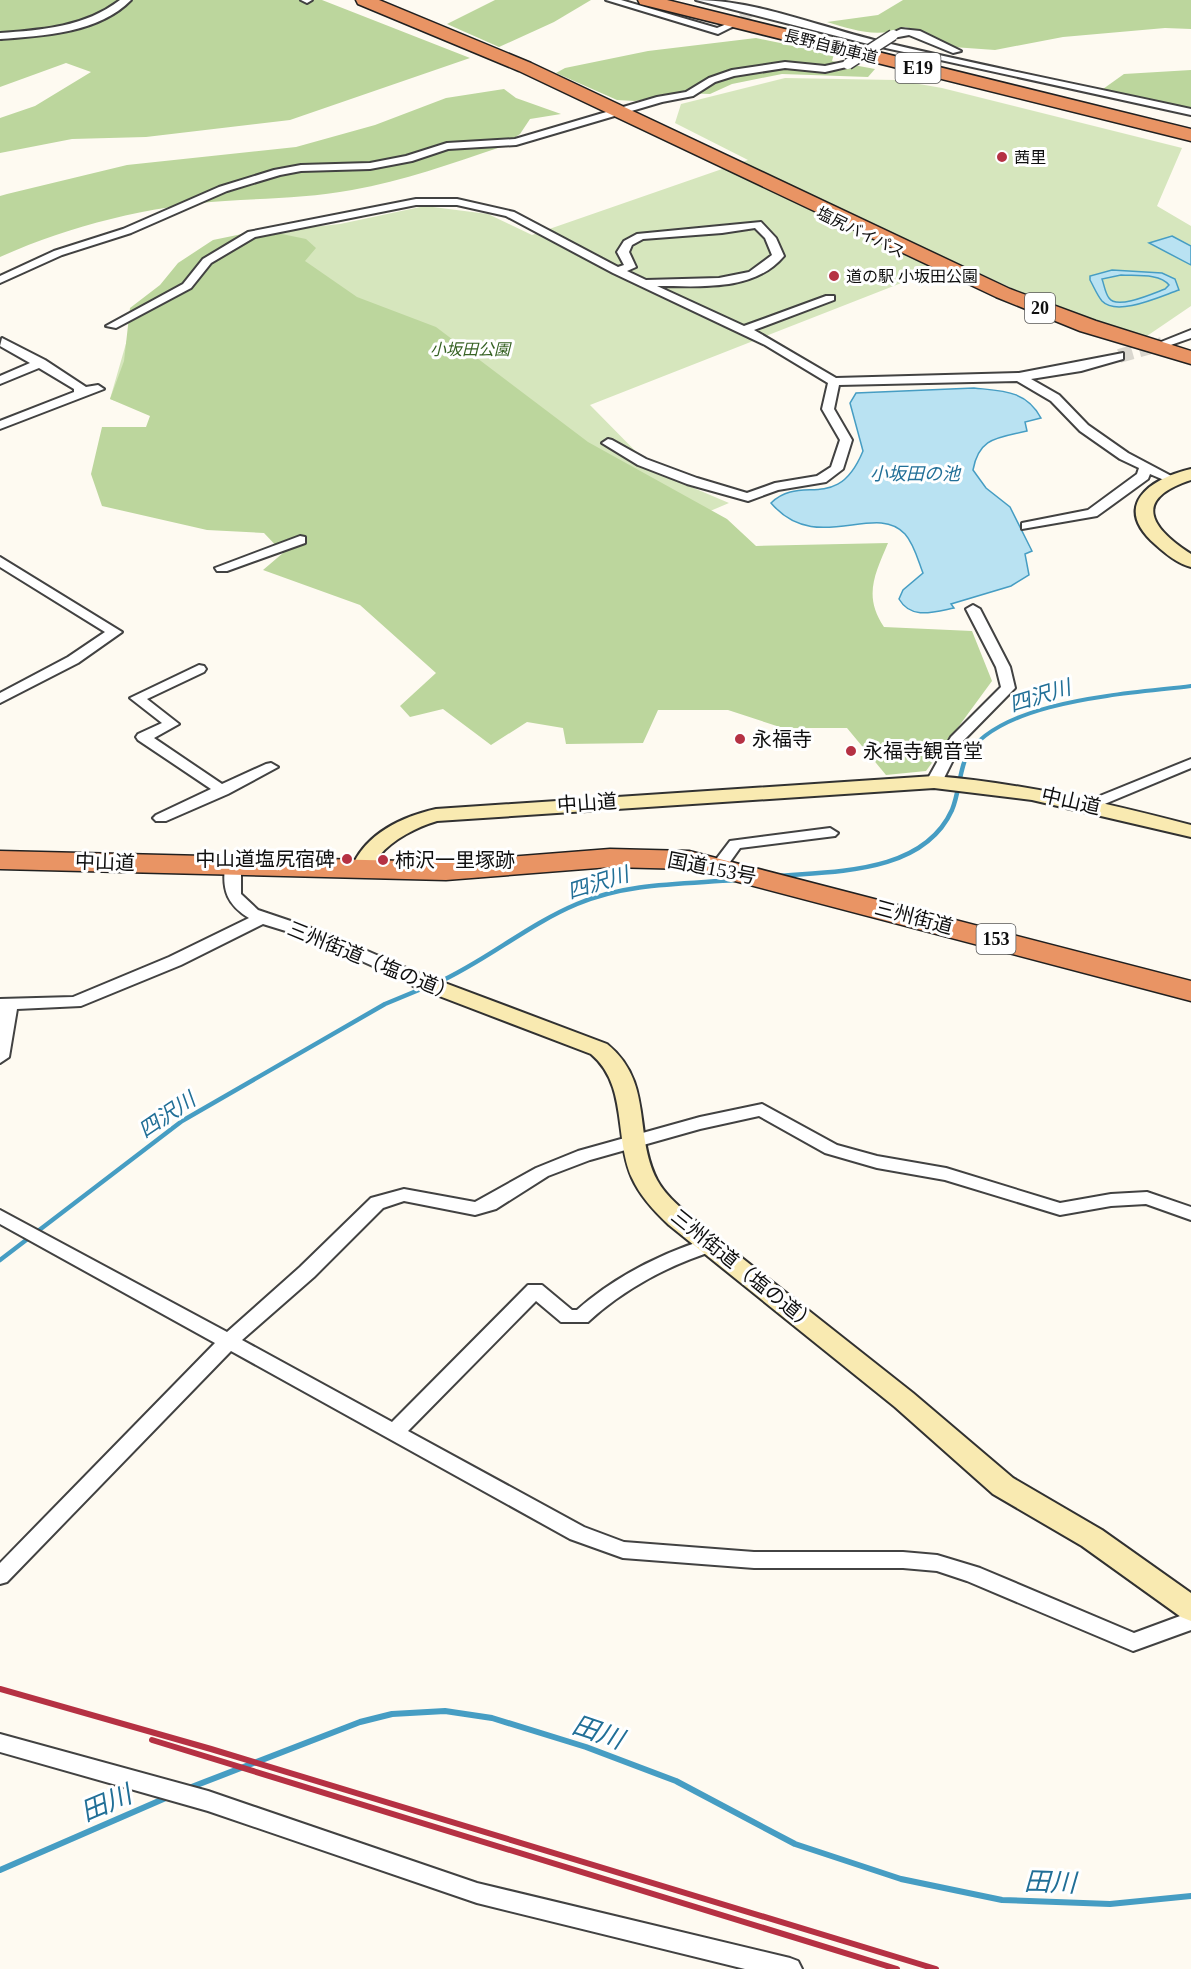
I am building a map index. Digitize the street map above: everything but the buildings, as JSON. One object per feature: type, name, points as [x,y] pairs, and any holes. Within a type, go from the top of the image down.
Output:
[{"type":"highway","name":"塩尻バイパス","points":[[364,0],[478,46],[1003,293],[1097,329],[1191,358]]},
{"type":"highway","name":"長野自動車道","points":[[646,0],[1191,135]]},
{"type":"highway","name":"長野自動車道","points":[[669,0],[1191,129]]},
{"type":"highway","name":"塩尻バイパス","points":[[703,153],[729,169],[1005,301],[1108,341],[1191,365]]},
{"type":"highway","name":"国道153号","points":[[362,869],[446,871],[639,857],[688,860],[775,881]]},
{"type":"highway","name":"中山道","points":[[0,860],[362,869]]},
{"type":"highway","name":"三州街道","points":[[775,881],[1191,991]]},
{"type":"street","points":[[0,36],[51,30],[82,22],[113,12],[126,0]]},
{"type":"street","points":[[611,0],[718,31],[729,26]]},
{"type":"street","points":[[700,0],[852,37],[1191,112]]},
{"type":"street","points":[[0,280],[58,253],[152,221],[223,189],[278,172],[301,168],[370,166],[408,159],[447,146],[516,142],[661,99],[689,94],[712,80],[750,69],[786,64],[833,69],[848,63],[901,31],[920,34],[945,48],[976,56],[981,59],[980,64]]},
{"type":"street","points":[[112,326],[187,286],[207,261],[252,234],[416,202],[457,202],[510,214],[617,271],[744,330],[803,362],[834,382],[1018,377],[1081,367],[1119,356]]},
{"type":"street","points":[[617,271],[630,267],[623,252],[628,243],[641,236],[660,233],[722,230],[757,224],[766,230],[774,242],[778,256],[771,266],[758,274],[707,282],[644,282]]},
{"type":"street","points":[[744,330],[830,298]]},
{"type":"street","points":[[1162,344],[1191,334]]},
{"type":"street","points":[[0,425],[81,394],[80,387],[2,342]]},
{"type":"street","points":[[0,380],[41,363]]},
{"type":"street","points":[[1018,377],[1055,398],[1084,428],[1124,456],[1171,479]]},
{"type":"street","points":[[608,443],[647,464],[692,481],[748,497],[775,487],[821,479],[837,468],[846,448],[843,432],[828,409],[834,382]]},
{"type":"street","points":[[80,391],[98,389]]},
{"type":"street","points":[[1027,526],[1092,513],[1143,476],[1146,468]]},
{"type":"street","points":[[1191,474],[1171,479],[1147,499],[1144,518],[1154,536],[1191,562]]},
{"type":"street","points":[[222,568],[300,540]]},
{"type":"street","points":[[0,561],[115,632],[73,660],[0,699]]},
{"type":"street","points":[[940,782],[956,740],[1008,688],[1008,677],[997,651],[979,625],[973,609]]},
{"type":"street","points":[[198,669],[137,698],[172,724],[143,737],[223,791]]},
{"type":"street","points":[[1090,805],[1191,763]]},
{"type":"street","points":[[161,818],[271,767]]},
{"type":"street","name":"中山道","points":[[362,869],[364,861],[379,845],[411,824],[436,815],[514,808],[940,782],[1016,789],[1191,831]]},
{"type":"street","points":[[726,868],[735,844],[830,833]]},
{"type":"street","name":"三州街道（塩の道）","points":[[233,867],[230,885],[232,893],[248,910],[261,918],[306,932],[431,985],[607,1054],[618,1065],[622,1075],[643,1177],[659,1198],[690,1230],[904,1400],[1003,1486],[1092,1538],[1191,1609]]},
{"type":"street","points":[[0,1057],[4,1005],[75,1002],[175,960],[261,918]]},
{"type":"street","points":[[0,1576],[228,1342],[307,1272],[377,1203],[404,1195],[475,1209],[490,1204],[542,1172],[584,1155],[762,1110],[786,1126],[831,1149],[877,1162],[946,1174],[1060,1209],[1111,1200],[1147,1198],[1191,1214]]},
{"type":"street","points":[[0,1216],[577,1533],[622,1550],[754,1560],[903,1560],[937,1563],[983,1579],[1133,1642],[1191,1621]]},
{"type":"street","points":[[393,1433],[535,1290],[568,1317],[581,1317],[600,1300],[677,1255],[710,1245]]},
{"type":"street","points":[[0,1743],[159,1786],[477,1893],[790,1969]]},
{"type":"green space","points":[[0,0],[322,0],[470,58],[290,120],[146,137],[72,139],[0,153],[0,118],[35,106],[91,72],[66,63],[0,87]]},
{"type":"green space","points":[[495,0],[591,0],[554,22],[499,47],[447,24]]},
{"type":"green space","points":[[903,0],[1191,0],[1191,29],[1165,28],[1063,37],[995,50],[953,47],[926,32],[905,27],[895,31],[876,33],[827,22],[878,15]]},
{"type":"green space","points":[[756,38],[834,54],[832,61],[875,69],[868,77],[782,74],[732,84],[710,94],[679,93],[635,101],[617,100],[556,73],[565,68],[648,51]]},
{"type":"green space","points":[[1191,70],[1191,109],[1103,89],[1124,74]]},
{"type":"green space","name":"小坂田公園","points":[[785,78],[896,80],[942,88],[1182,148],[1157,206],[1191,226],[1191,306],[1144,338],[1031,297],[955,262],[590,405],[656,472],[729,503],[586,564],[110,399],[127,340],[240,249],[286,230],[340,224],[425,206],[488,214],[532,235],[748,160],[675,123],[681,104]]},
{"type":"green space","points":[[504,89],[516,98],[561,114],[530,119],[520,134],[501,147],[390,182],[320,195],[225,201],[139,213],[81,227],[0,257],[0,196],[127,165],[296,147],[375,125],[446,98]]},
{"type":"green space","points":[[272,232],[306,239],[316,248],[305,261],[357,297],[436,327],[588,442],[727,519],[756,546],[888,543],[873,585],[874,605],[884,627],[972,631],[992,681],[926,771],[886,775],[847,728],[783,728],[728,710],[658,710],[643,743],[566,744],[563,728],[527,722],[491,745],[443,709],[410,717],[400,706],[436,673],[360,605],[263,570],[283,553],[264,533],[207,530],[102,506],[91,474],[102,427],[146,427],[150,416],[110,399],[124,361],[130,308],[160,285],[178,263],[213,240],[247,233]]},
{"type":"water","points":[[1172,236],[1191,246],[1191,265],[1149,243]]},
{"type":"water","points":[[1112,270],[1162,273],[1175,279],[1179,290],[1139,304],[1118,307],[1102,301],[1090,276]],"holes":[[[1121,275],[1154,277],[1169,285],[1165,289],[1136,300],[1113,301],[1109,298],[1102,279]]]},
{"type":"water","name":"小坂田の池","points":[[974,388],[1004,391],[1021,397],[1035,409],[1041,418],[1025,422],[1027,431],[999,438],[985,445],[976,459],[973,470],[986,488],[1010,507],[1032,551],[1025,554],[1029,575],[1011,586],[951,604],[954,608],[924,613],[910,610],[899,599],[903,590],[923,573],[913,547],[905,534],[892,525],[878,523],[807,526],[788,518],[771,503],[795,491],[831,487],[842,481],[853,470],[863,451],[850,403],[856,393]]},
{"type":"waterway","name":"四沢川","points":[[965,758],[982,738],[1006,723],[1035,711],[1102,697],[1191,686]]},
{"type":"waterway","name":"四沢川","points":[[776,876],[850,870],[899,858],[921,847],[939,831],[952,810],[966,757]]},
{"type":"waterway","name":"四沢川","points":[[437,983],[473,964],[541,922],[596,897],[635,888],[735,880]]},
{"type":"waterway","name":"四沢川","points":[[0,1260],[182,1121],[385,1004],[426,987]]},
{"type":"waterway","name":"田川","points":[[189,1788],[360,1722],[392,1714],[445,1711],[492,1718],[586,1747],[676,1781],[795,1844],[901,1879],[1002,1900],[1110,1904],[1191,1896]]},
{"type":"waterway","name":"田川","points":[[0,1870],[168,1797]]},
{"type":"tunnel","points":[[729,26],[751,12]]},
{"type":"tunnel","points":[[1119,356],[1162,344]]},
{"type":"railway","points":[[0,1689],[211,1749],[936,1969]]},
{"type":"railway","points":[[152,1740],[897,1969]]},
{"type":"place","name":"茜里","points":[[1002,157]]},
{"type":"place","name":"道の駅 小坂田公園","points":[[834,276]]},
{"type":"place","name":"永福寺","points":[[740,739]]},
{"type":"place","name":"永福寺観音堂","points":[[851,751]]},
{"type":"place","name":"中山道塩尻宿碑","points":[[347,859]]},
{"type":"place","name":"柿沢一里塚跡","points":[[383,860]]}]
